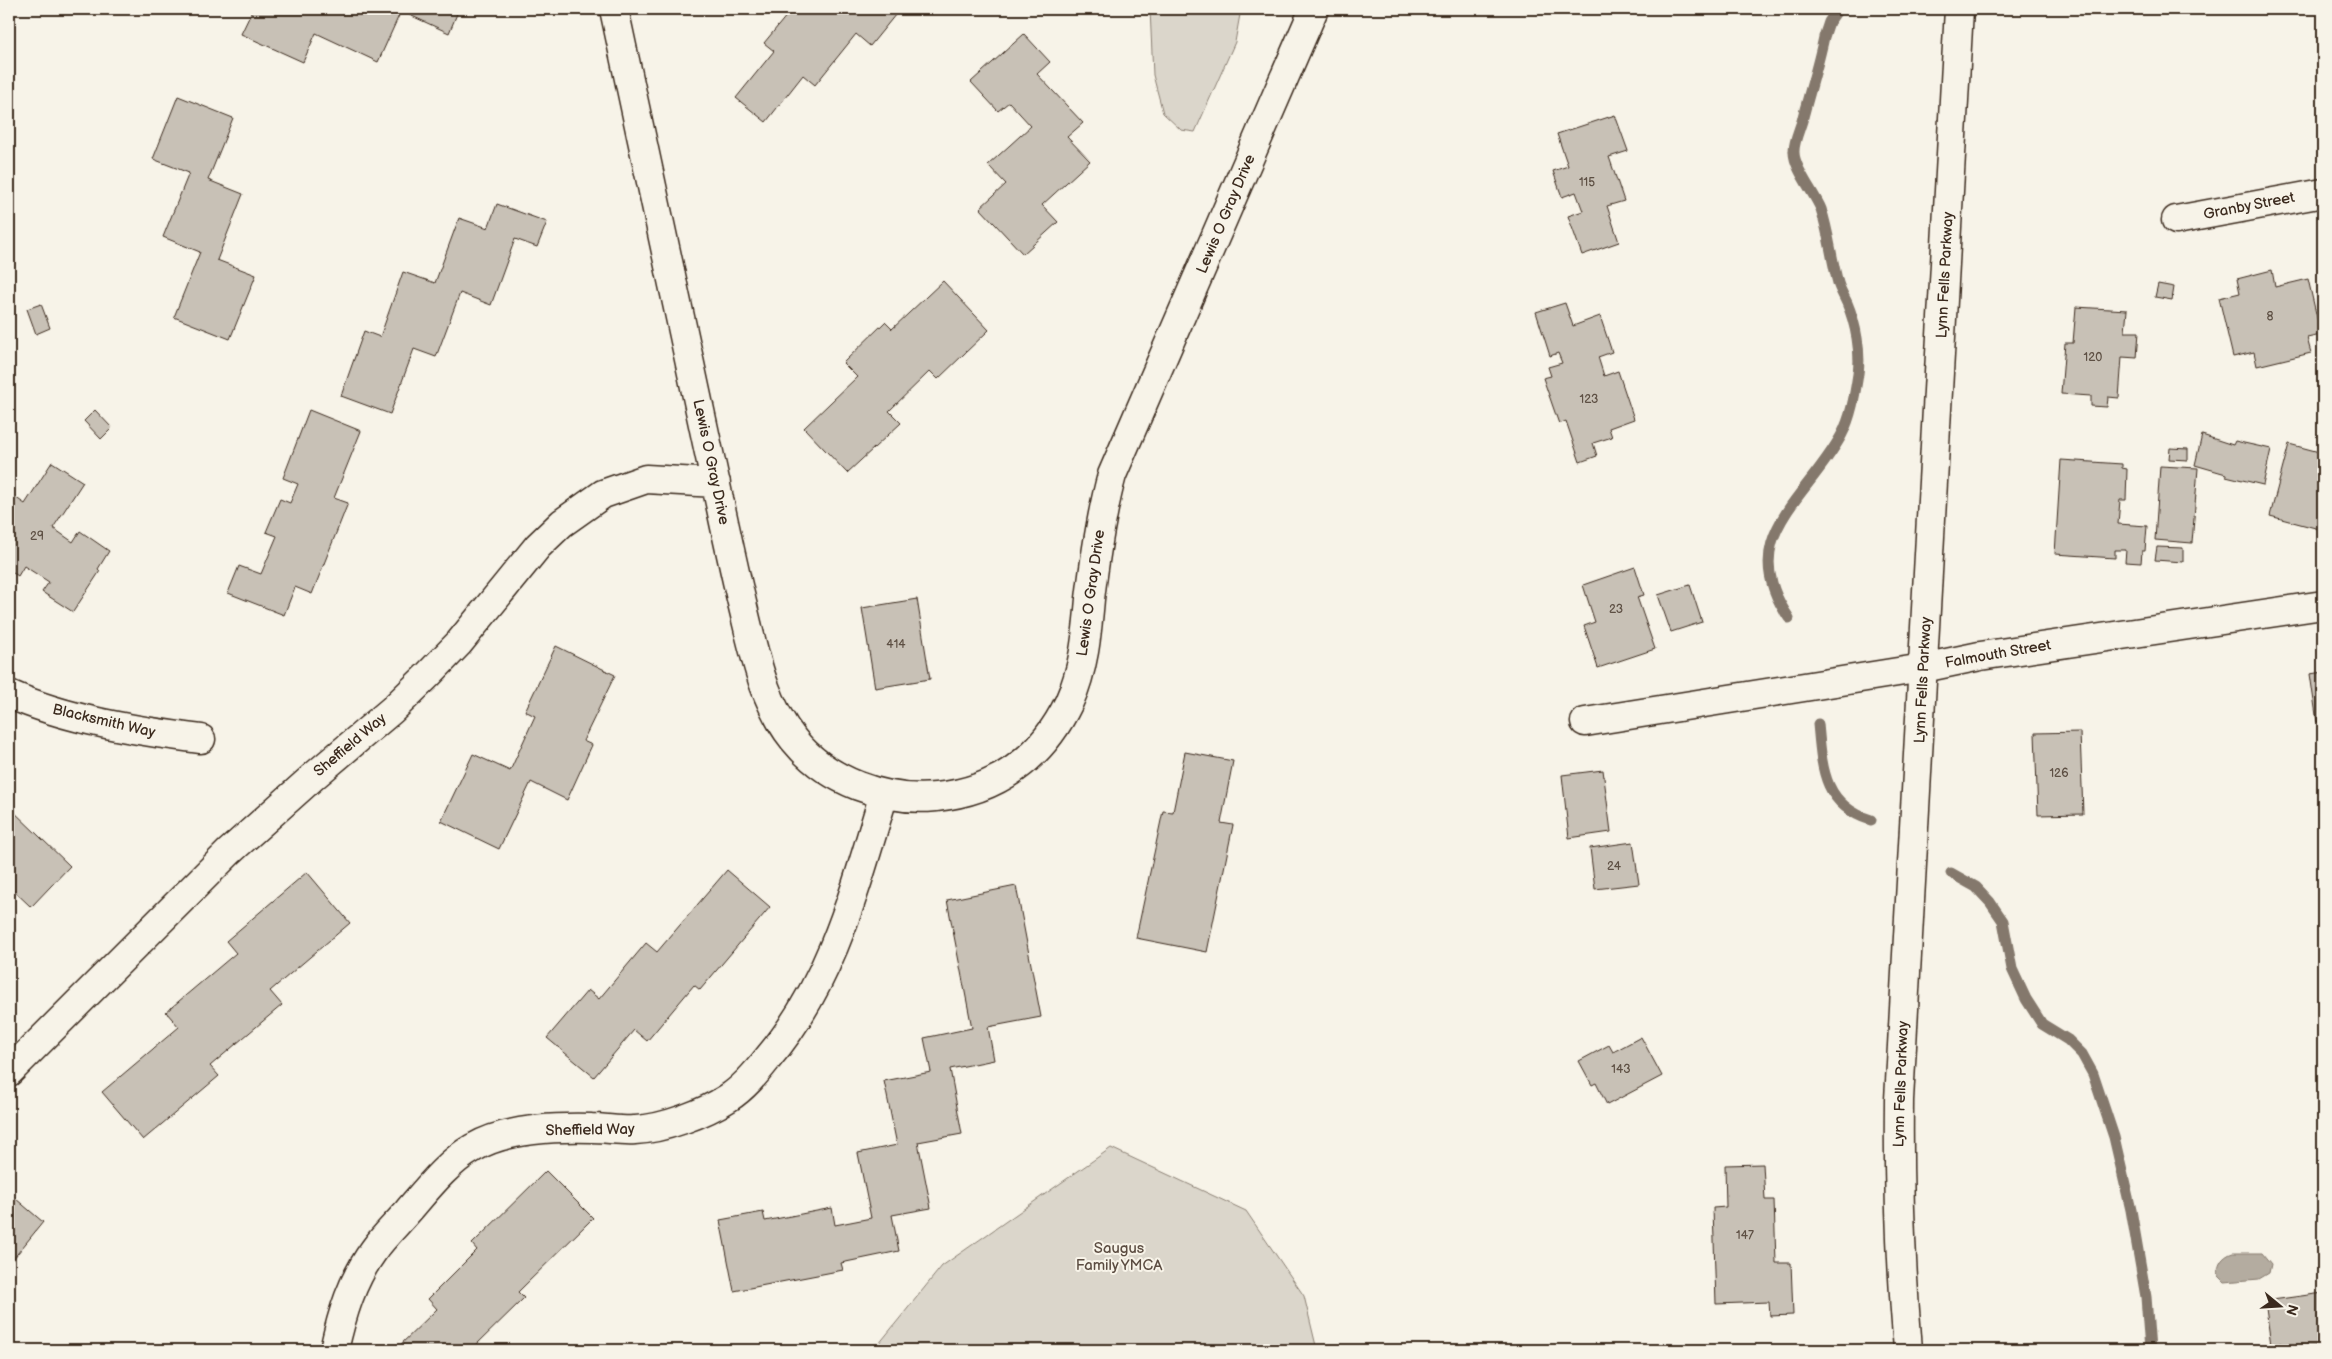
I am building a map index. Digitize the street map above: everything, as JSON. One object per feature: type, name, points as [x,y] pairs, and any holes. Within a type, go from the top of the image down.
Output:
[{"type":"street","name":"Lewis O Gray Drive","points":[[614,9],[736,579],[761,680],[775,712],[795,742],[822,766],[857,786],[884,794],[926,798],[958,795],[987,786],[1023,763],[1055,728],[1070,700],[1081,669],[1103,508],[1112,475],[1314,9]]},
{"type":"street","name":"Lynn Fells Parkway","points":[[1908,1350],[1902,1280],[1898,1194],[1899,1100],[1959,9]]},
{"type":"street","name":"Granby Street","points":[[2176,220],[2323,193]]},
{"type":"street","name":"Sheffield Way","points":[[9,1072],[229,852],[392,710],[428,675],[459,643],[538,546],[562,523],[603,494],[646,479],[716,483]]},
{"type":"street","name":"Falmouth Street","points":[[1585,722],[1923,668],[1980,656],[2323,605]]},
{"type":"street","name":"Blacksmith Way","points":[[9,694],[51,709],[118,726],[201,740]]},
{"type":"street","name":"Sheffield Way","points":[[334,1350],[352,1285],[374,1250],[445,1169],[473,1147],[501,1136],[539,1130],[590,1128],[636,1130],[696,1116],[730,1097],[756,1073],[784,1040],[807,1003],[829,960],[857,884],[884,794]]},
{"type":"green space","points":[[1150,9],[1241,9],[1235,42],[1195,132],[1181,130],[1163,113],[1153,75]]},
{"type":"green space","name":"Saugus Family YMCA","points":[[1111,1148],[1246,1211],[1304,1296],[1317,1350],[874,1350],[942,1266]]},
{"type":"shaded area","points":[[2233,1253],[2262,1253],[2271,1264],[2269,1273],[2259,1279],[2225,1282],[2219,1276],[2219,1265],[2226,1256]]},
{"type":"building","points":[[253,9],[459,9],[449,33],[401,11],[378,62],[316,33],[303,62],[241,34]]},
{"type":"building","points":[[792,9],[900,9],[870,46],[856,34],[815,85],[803,75],[766,122],[736,98],[774,51],[764,43]]},
{"type":"building","points":[[1024,34],[1050,62],[1037,74],[1083,123],[1067,137],[1090,161],[1042,205],[1058,222],[1023,254],[980,208],[1006,184],[988,165],[1031,126],[1009,102],[998,111],[971,82]]},
{"type":"building","points":[[178,96],[233,118],[208,180],[243,194],[217,260],[256,275],[230,339],[174,317],[200,252],[163,237],[189,173],[153,159]]},
{"type":"building","points":[[1615,115],[1628,151],[1609,157],[1624,201],[1607,206],[1619,242],[1582,255],[1568,216],[1583,211],[1576,192],[1562,197],[1553,171],[1568,166],[1557,134]]},
{"type":"building","points":[[497,204],[547,222],[537,247],[515,239],[491,305],[460,293],[436,357],[414,349],[390,414],[341,396],[364,331],[380,337],[403,272],[435,283],[459,218],[488,228]]},
{"type":"building","points":[[2272,270],[2275,287],[2308,279],[2321,335],[2307,338],[2311,353],[2257,366],[2254,352],[2233,357],[2219,298],[2240,293],[2237,279]]},
{"type":"building","points":[[943,281],[989,330],[938,379],[930,371],[889,411],[901,423],[847,473],[804,428],[857,377],[843,363],[885,322],[892,329]]},
{"type":"building","points":[[2158,284],[2174,287],[2172,300],[2155,297]]},
{"type":"building","points":[[1565,303],[1573,326],[1600,316],[1612,352],[1598,357],[1604,376],[1618,371],[1634,419],[1609,428],[1612,437],[1593,443],[1597,456],[1580,462],[1566,421],[1559,424],[1543,378],[1551,376],[1548,367],[1562,363],[1558,353],[1550,356],[1536,312]]},
{"type":"building","points":[[41,304],[50,328],[36,334],[27,309]]},
{"type":"building","points":[[2076,307],[2127,310],[2125,332],[2139,332],[2137,358],[2122,357],[2119,398],[2108,397],[2107,407],[2091,406],[2091,396],[2061,394],[2065,343],[2073,343]]},
{"type":"building","points":[[95,410],[112,428],[101,439],[84,421]]},
{"type":"building","points":[[309,410],[361,431],[334,498],[348,503],[312,594],[295,587],[284,615],[228,593],[239,566],[261,574],[277,536],[266,532],[280,499],[290,503],[298,484],[283,478]]},
{"type":"building","points":[[2202,435],[2233,445],[2235,441],[2271,449],[2263,485],[2226,476],[2226,474],[2195,465]]},
{"type":"building","points":[[2289,444],[2323,453],[2323,530],[2270,516]]},
{"type":"building","points":[[2170,448],[2188,449],[2188,460],[2169,459]]},
{"type":"building","points":[[2061,460],[2122,464],[2122,468],[2127,469],[2126,500],[2120,500],[2118,524],[2147,526],[2145,551],[2142,551],[2141,563],[2125,562],[2126,550],[2115,550],[2115,558],[2055,554]]},
{"type":"building","points":[[52,462],[83,482],[53,528],[73,542],[80,531],[109,551],[98,569],[100,571],[73,612],[42,592],[49,582],[24,566],[18,576],[9,570],[9,493],[25,504]]},
{"type":"building","points":[[2160,466],[2198,468],[2192,543],[2155,540]]},
{"type":"building","points":[[2157,547],[2183,548],[2183,562],[2155,560]]},
{"type":"building","points":[[1635,567],[1644,595],[1637,597],[1655,649],[1598,668],[1584,626],[1595,622],[1583,585]]},
{"type":"building","points":[[1690,585],[1702,622],[1671,632],[1658,595]]},
{"type":"building","points":[[917,599],[930,679],[875,688],[862,608]]},
{"type":"building","points":[[556,646],[615,675],[583,741],[592,745],[567,800],[531,782],[499,849],[441,821],[473,754],[510,771],[535,716],[525,711]]},
{"type":"building","points":[[2323,672],[2323,722],[2317,722],[2310,674]]},
{"type":"building","points":[[2080,732],[2083,814],[2038,815],[2035,733]]},
{"type":"building","points":[[1185,752],[1233,761],[1221,823],[1233,825],[1207,952],[1136,938],[1163,811],[1173,812]]},
{"type":"building","points":[[1603,770],[1611,832],[1569,838],[1562,775]]},
{"type":"building","points":[[9,807],[70,866],[31,907],[9,886]]},
{"type":"building","points":[[1633,842],[1639,884],[1595,889],[1590,848]]},
{"type":"building","points":[[727,870],[770,907],[700,990],[694,985],[647,1041],[634,1030],[594,1077],[547,1038],[588,990],[599,999],[646,943],[657,952]]},
{"type":"building","points":[[307,872],[350,923],[270,991],[282,1005],[210,1066],[219,1076],[143,1140],[102,1092],[179,1027],[166,1012],[236,953],[226,941]]},
{"type":"building","points":[[1016,886],[1041,1017],[988,1027],[994,1060],[950,1069],[962,1134],[918,1142],[931,1208],[892,1215],[899,1251],[841,1263],[843,1270],[734,1291],[720,1220],[763,1212],[765,1221],[832,1208],[835,1225],[871,1218],[858,1153],[897,1145],[884,1081],[931,1072],[924,1038],[972,1028],[947,900]]},
{"type":"building","points":[[1641,1037],[1662,1076],[1607,1105],[1596,1083],[1592,1085],[1579,1061],[1609,1045],[1613,1052]]},
{"type":"building","points":[[1763,1164],[1765,1200],[1774,1200],[1776,1263],[1791,1263],[1793,1315],[1770,1316],[1769,1302],[1716,1304],[1713,1208],[1726,1207],[1725,1165]]},
{"type":"building","points":[[546,1171],[593,1218],[518,1292],[524,1298],[474,1347],[477,1350],[395,1350],[437,1309],[428,1299],[477,1250],[472,1244]]},
{"type":"building","points":[[9,1193],[43,1222],[9,1264]]},
{"type":"building","points":[[2323,1293],[2323,1347],[2282,1350],[2281,1343],[2271,1345],[2265,1301]]},
{"type":"waterway","points":[[1789,618],[1774,590],[1769,565],[1772,542],[1781,521],[1841,436],[1852,406],[1859,365],[1855,329],[1850,311],[1838,283],[1824,218],[1797,165],[1794,151],[1824,37],[1829,22],[1838,9]]},
{"type":"waterway","points":[[1818,724],[1824,770],[1834,795],[1843,805],[1871,820]]},
{"type":"waterway","points":[[1951,873],[1976,887],[1990,902],[2003,921],[2012,969],[2026,999],[2042,1024],[2068,1040],[2082,1054],[2093,1074],[2114,1137],[2131,1210],[2146,1297],[2150,1350]]}]
